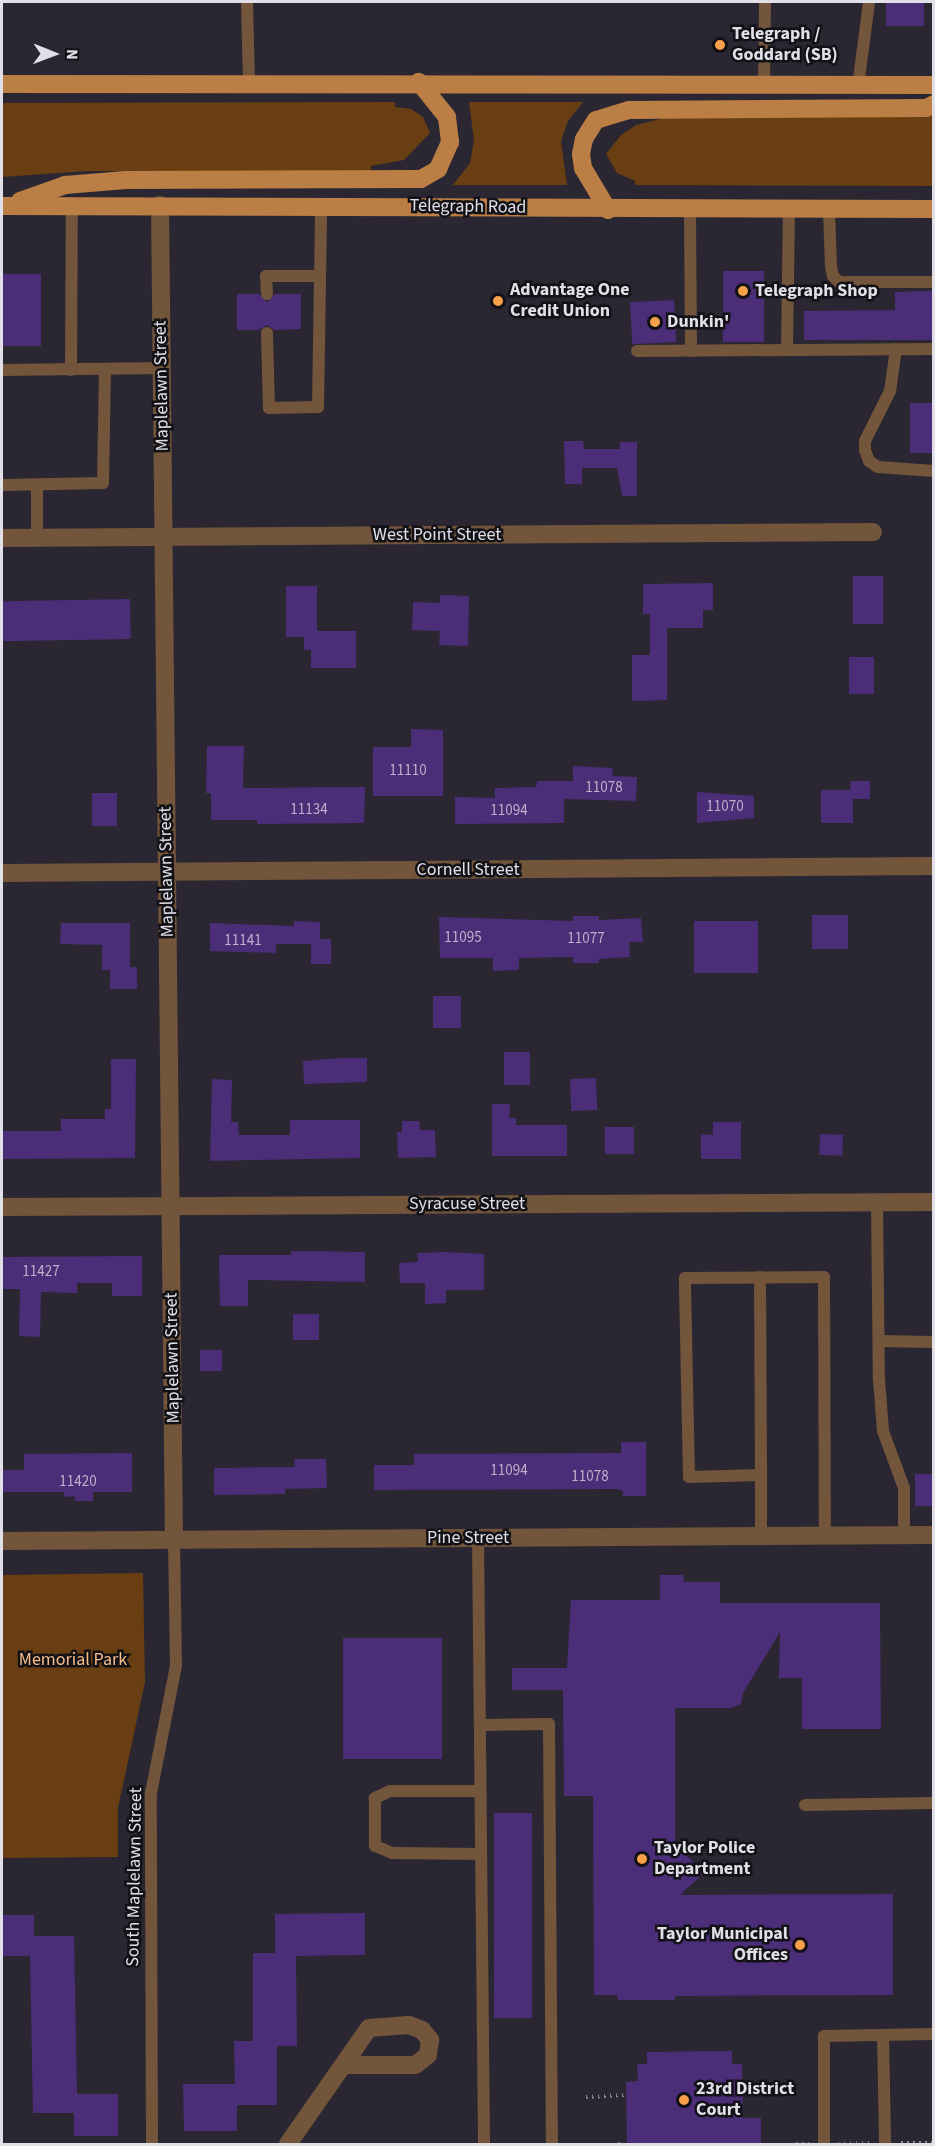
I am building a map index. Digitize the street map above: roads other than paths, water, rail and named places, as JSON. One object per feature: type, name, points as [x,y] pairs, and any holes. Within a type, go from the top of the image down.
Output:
[{"type":"main road","points":[[3,206],[65,185],[126,180],[422,179],[438,169],[450,142],[447,117],[419,82]]},
{"type":"main road","points":[[2,84],[419,82],[933,85]]},
{"type":"main road","points":[[608,210],[583,168],[581,154],[584,139],[596,120],[629,110],[926,108],[933,104]]},
{"type":"main road","name":"Telegraph Road","points":[[3,206],[321,206],[608,210],[933,209]]},
{"type":"street","name":"Maplelawn Street","points":[[160,205],[174,1540]]},
{"type":"street","name":"West Point Street","points":[[2,538],[873,532]]},
{"type":"street","name":"Cornell Street","points":[[2,873],[933,866]]},
{"type":"street","name":"Syracuse Street","points":[[2,1207],[933,1202]]},
{"type":"street","name":"Pine Street","points":[[2,1541],[933,1535]]},
{"type":"street","points":[[288,2145],[335,2075],[346,2065]]},
{"type":"lane","points":[[247,2],[249,83]]},
{"type":"lane","points":[[764,85],[765,2]]},
{"type":"lane","points":[[858,86],[869,2]]},
{"type":"lane","points":[[71,370],[72,206]]},
{"type":"lane","points":[[267,333],[269,408],[318,407],[318,276],[321,206]]},
{"type":"lane","points":[[690,210],[691,351]]},
{"type":"lane","points":[[787,350],[789,210]]},
{"type":"lane","points":[[829,210],[831,266],[833,276],[839,282],[933,282]]},
{"type":"lane","points":[[267,294],[266,276],[318,276]]},
{"type":"lane","points":[[896,349],[890,391],[865,441],[865,450],[869,461],[878,467],[933,471]]},
{"type":"lane","points":[[637,351],[933,349]]},
{"type":"lane","points":[[2,370],[162,368]]},
{"type":"lane","points":[[2,485],[103,483],[106,479],[105,369]]},
{"type":"lane","points":[[37,485],[37,538]]},
{"type":"lane","points":[[877,1202],[883,1431],[904,1488],[904,1535]]},
{"type":"lane","points":[[760,1277],[760,1536]]},
{"type":"lane","points":[[760,1475],[689,1477],[685,1278],[824,1277],[825,1536]]},
{"type":"lane","points":[[879,1341],[933,1342]]},
{"type":"lane","points":[[478,1538],[484,2145]]},
{"type":"lane","name":"South Maplelawn Street","points":[[152,2145],[151,1793],[176,1666],[174,1540]]},
{"type":"lane","points":[[480,1725],[549,1724],[552,2145]]},
{"type":"lane","points":[[480,1791],[390,1791],[375,1798],[375,1846],[392,1853],[481,1854]]},
{"type":"lane","points":[[805,1805],[933,1803]]},
{"type":"lane","points":[[824,2144],[824,2036],[933,2034]]},
{"type":"lane","points":[[883,2035],[885,2144]]},
{"type":"place","name":"Telegraph / Goddard (SB)","points":[[720,45]]},
{"type":"place","name":"Telegraph Shop","points":[[743,291]]},
{"type":"place","name":"Advantage One Credit Union","points":[[498,301]]},
{"type":"place","name":"Dunkin'","points":[[655,322]]},
{"type":"place","name":"Taylor Police Department","points":[[642,1859]]},
{"type":"place","name":"Taylor Municipal Offices","points":[[800,1945]]},
{"type":"place","name":"23rd District Court","points":[[684,2100]]},
{"type":"park label","name":"Memorial Park","points":[[73,1660]]}]
